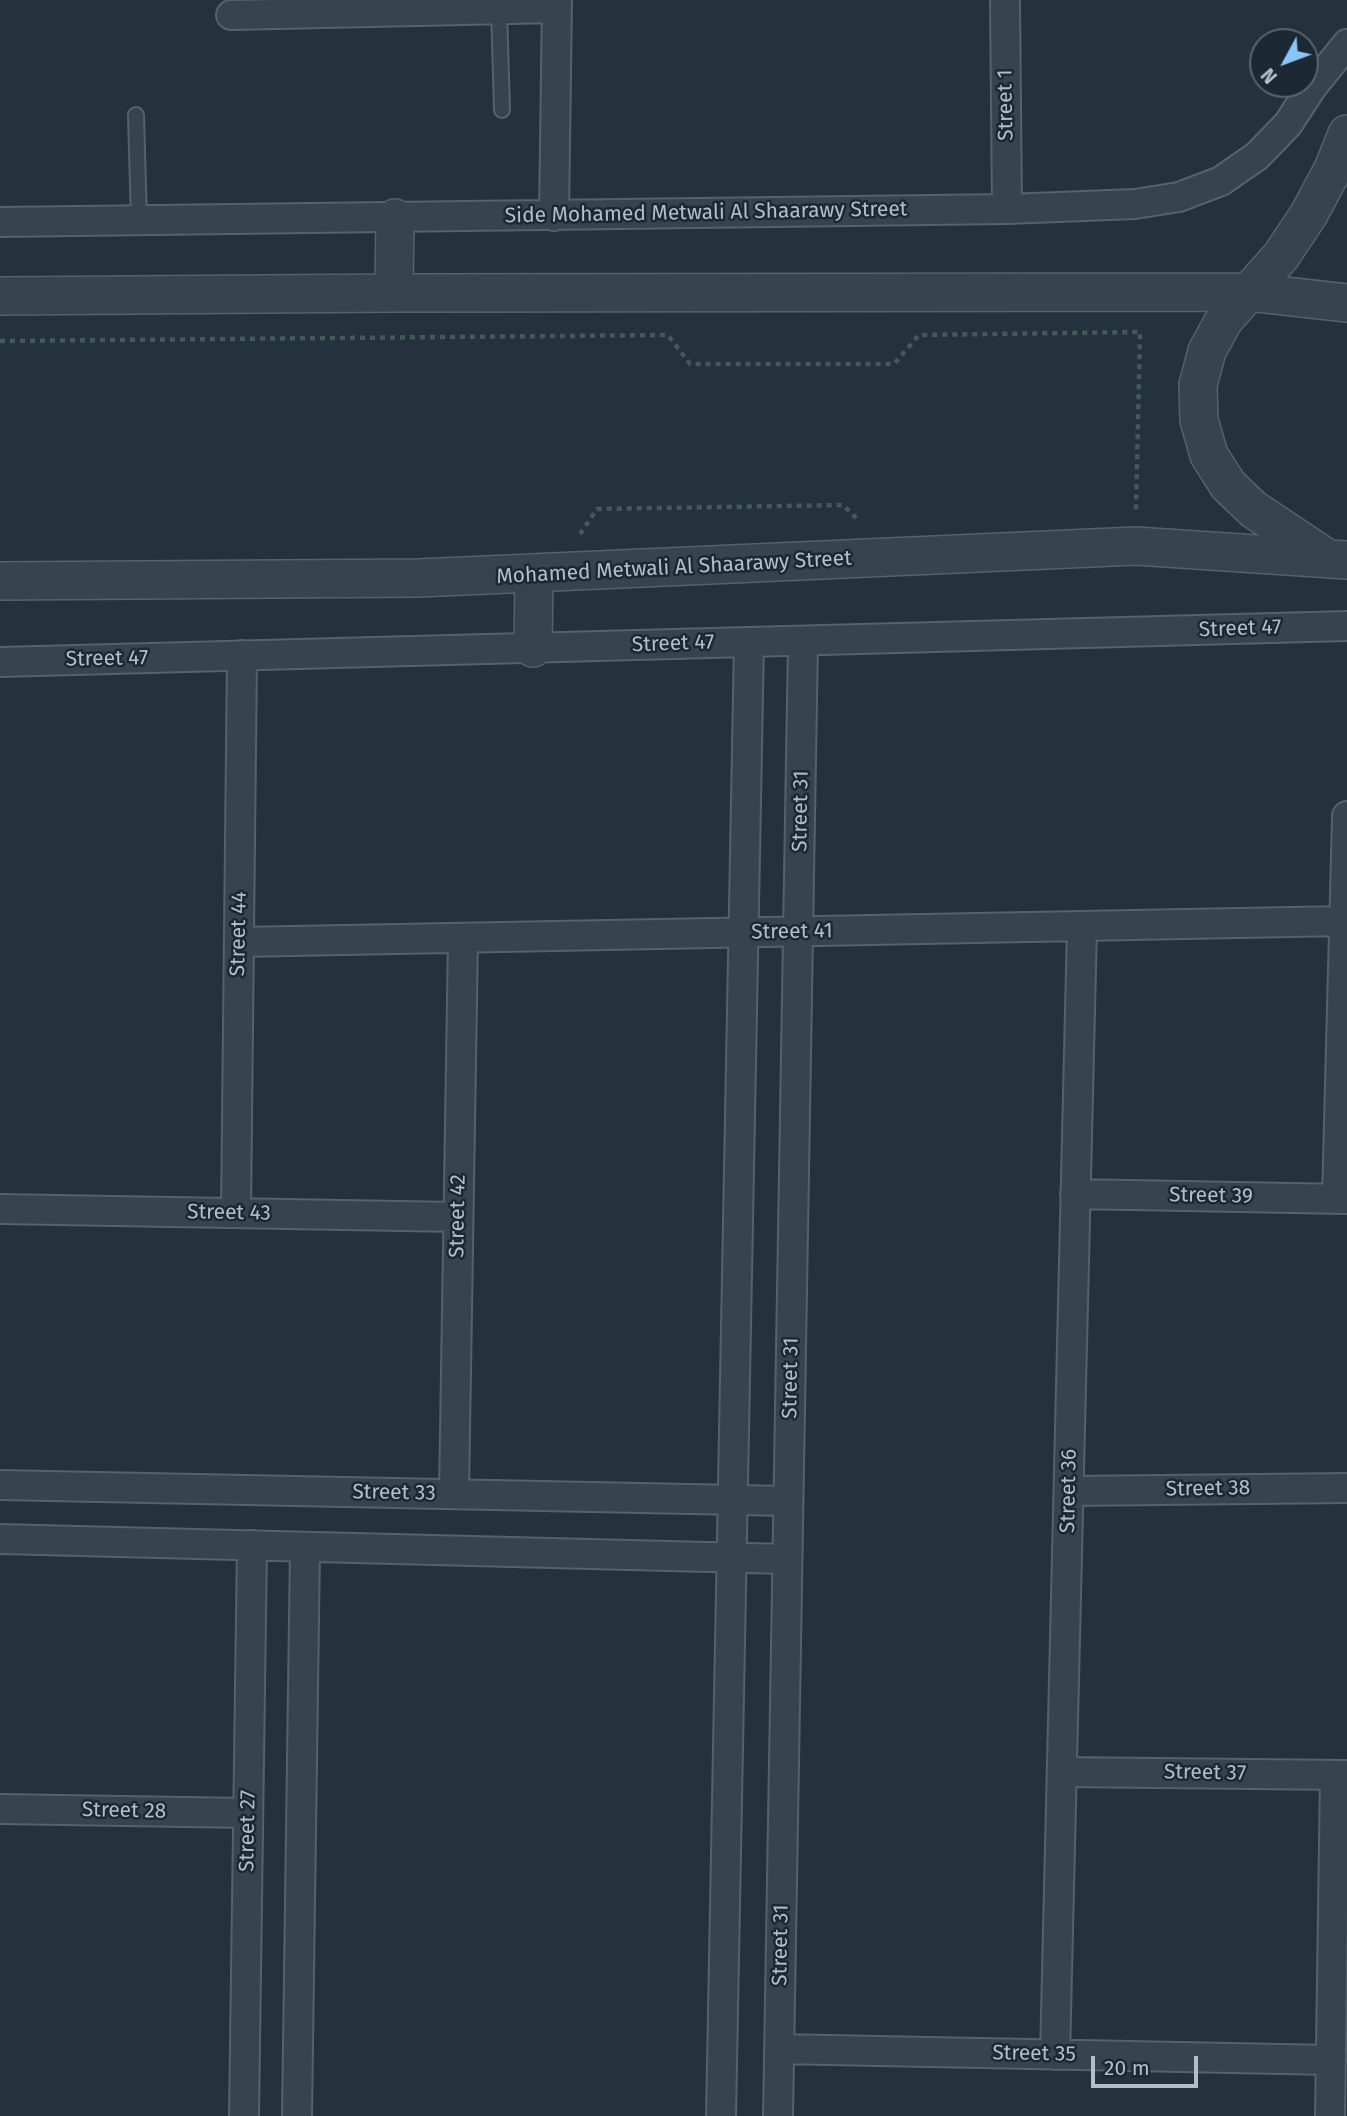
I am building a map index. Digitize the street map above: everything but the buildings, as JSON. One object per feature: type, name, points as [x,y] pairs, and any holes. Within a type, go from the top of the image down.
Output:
[{"type":"street","name":"Street 1","points":[[1005,0],[1007,209]]},
{"type":"street","points":[[231,15],[499,9],[556,4],[554,216]]},
{"type":"street","name":"Side Mohamed Metwali Al Shaarawy Street","points":[[0,222],[1007,209],[1135,204],[1179,197],[1220,181],[1258,156],[1288,124],[1312,87],[1347,44]]},
{"type":"street","points":[[1338,560],[1253,509],[1228,485],[1209,455],[1199,420],[1198,385],[1207,351],[1224,320],[1281,256],[1309,214],[1333,169],[1347,134]]},
{"type":"street","points":[[394,293],[396,218]]},
{"type":"street","points":[[0,296],[1249,292],[1347,303]]},
{"type":"street","name":"Mohamed Metwali Al Shaarawy Street","points":[[0,581],[419,578],[1136,546],[1338,560]]},
{"type":"street","points":[[533,648],[534,574]]},
{"type":"street","name":"Street 47","points":[[0,662],[1347,626]]},
{"type":"street","name":"Street 31","points":[[778,2116],[803,640]]},
{"type":"street","points":[[720,2116],[749,642]]},
{"type":"street","name":"Street 44","points":[[236,1213],[242,655]]},
{"type":"street","points":[[1342,1199],[1347,816]]},
{"type":"street","name":"Street 41","points":[[239,942],[1344,921]]},
{"type":"street","name":"Street 36","points":[[1055,2054],[1082,927]]},
{"type":"street","name":"Street 42","points":[[454,1494],[463,938]]},
{"type":"street","name":"Street 39","points":[[1076,1194],[1342,1199]]},
{"type":"street","name":"Street 43","points":[[0,1209],[458,1217]]},
{"type":"street","name":"Street 33","points":[[0,1485],[788,1501]]},
{"type":"street","name":"Street 38","points":[[1069,1491],[1347,1488]]},
{"type":"street","points":[[0,1539],[787,1559]]},
{"type":"street","name":"Street 27","points":[[244,2116],[252,1545]]},
{"type":"street","points":[[298,2116],[305,1547]]},
{"type":"street","name":"Street 37","points":[[1062,1772],[1341,1775]]},
{"type":"street","points":[[1330,2116],[1341,1775]]},
{"type":"street","name":"Street 28","points":[[0,1810],[248,1813]]},
{"type":"street","name":"Street 35","points":[[779,2049],[1331,2060]]},
{"type":"lane","points":[[499,9],[502,110]]},
{"type":"lane","points":[[135,115],[139,221]]},
{"type":"path","points":[[0,341],[667,335],[690,364],[894,364],[919,335],[1140,332],[1136,521]]},
{"type":"path","points":[[579,535],[597,509],[843,505],[866,528]]}]
